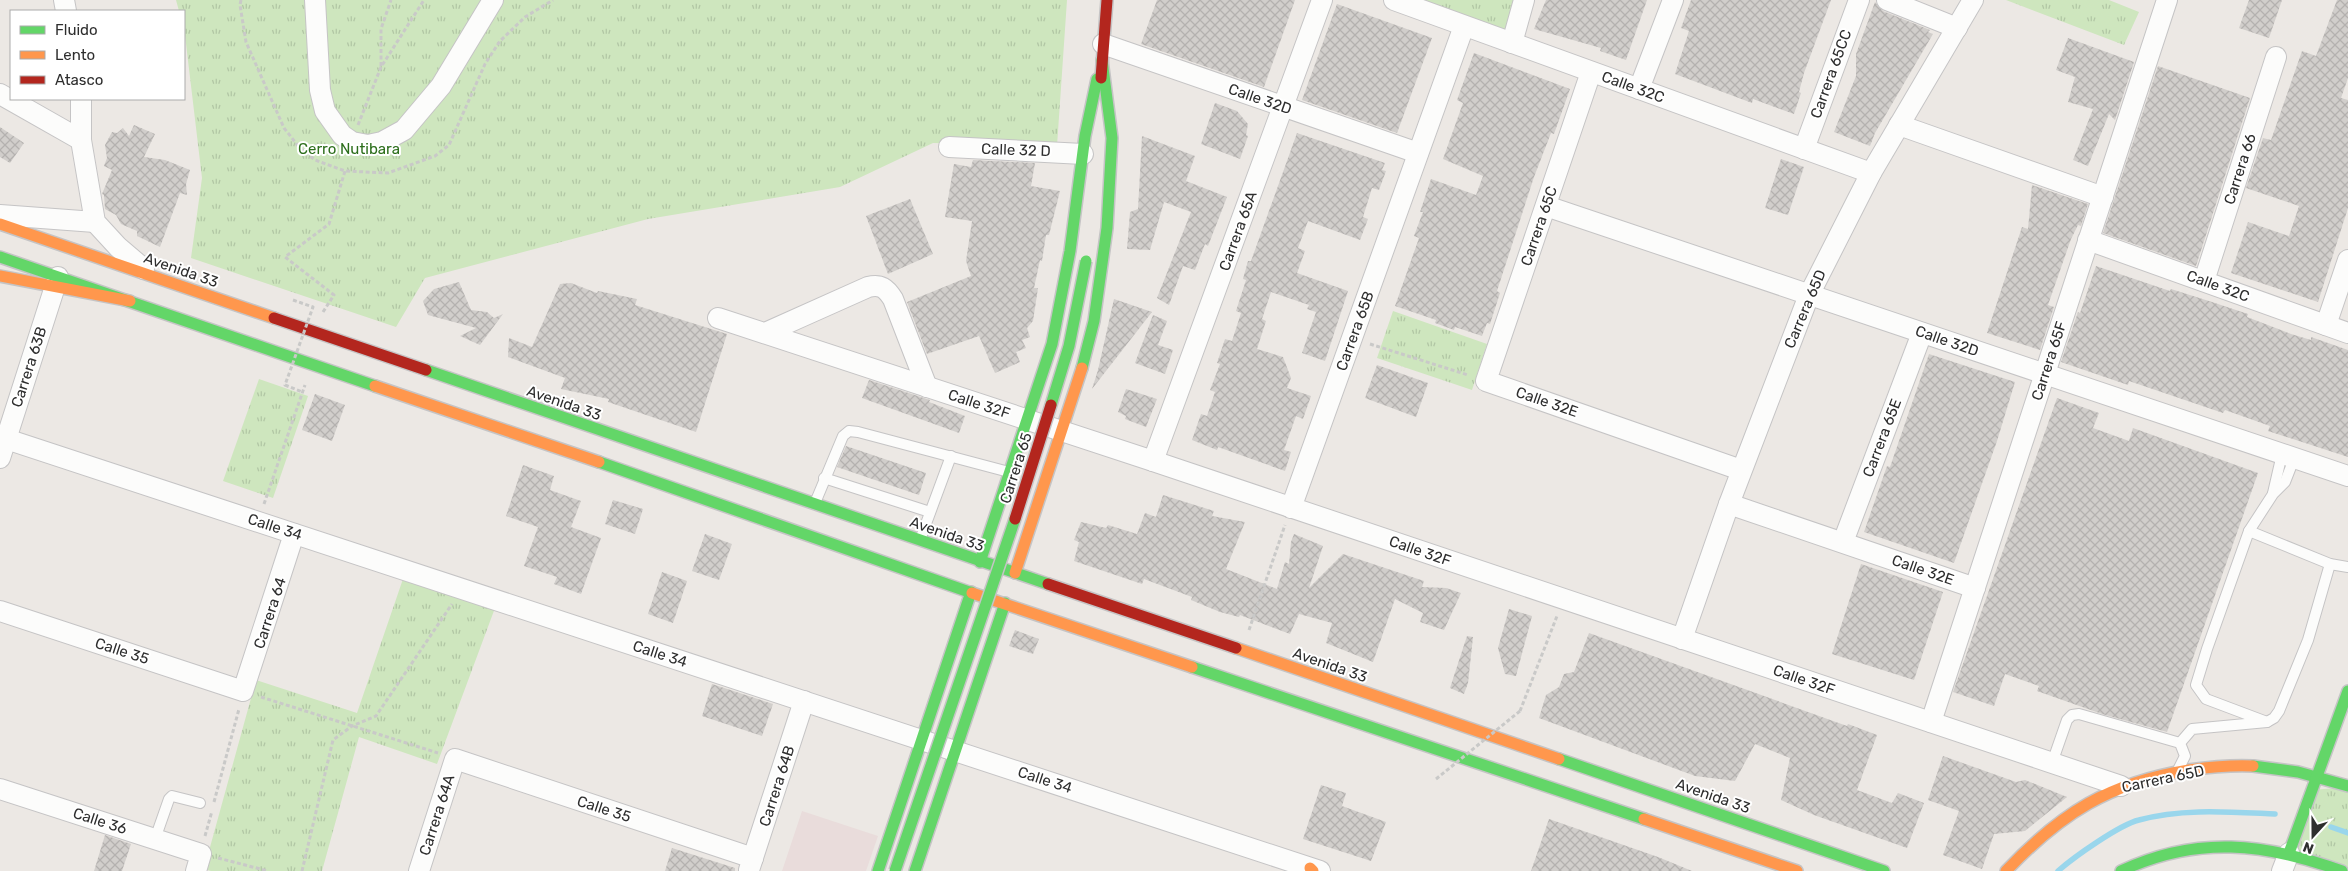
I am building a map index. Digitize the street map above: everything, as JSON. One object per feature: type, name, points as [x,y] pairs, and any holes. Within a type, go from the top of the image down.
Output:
[{"type":"main road","name":"Carrera 65","points":[[1098,135],[1102,52],[1107,0]]},
{"type":"main road","name":"Carrera 65","points":[[980,562],[1052,344],[1070,252],[1085,136],[1102,52]]},
{"type":"main road","name":"Carrera 65","points":[[1015,573],[1083,366],[1094,321],[1107,228],[1112,138],[1102,52]]},
{"type":"main road","name":"Avenida 33","points":[[0,224],[1884,871]]},
{"type":"main road","points":[[0,256],[56,281],[130,301],[682,490],[971,592],[1797,871]]},
{"type":"main road","name":"Carrera 65","points":[[896,871],[1031,471],[1069,346],[1086,257]]},
{"type":"main road","points":[[0,276],[56,281]]},
{"type":"main road","points":[[878,871],[971,592]]},
{"type":"main road","points":[[915,871],[1005,603]]},
{"type":"main road","points":[[2288,855],[2348,691]]},
{"type":"main road","name":"Carrera 65D","points":[[2006,871],[2016,859],[2090,801],[2121,786],[2176,774],[2225,767],[2266,767],[2318,777]]},
{"type":"main road","points":[[2318,777],[2348,786]]},
{"type":"main road","points":[[2120,871],[2135,868],[2145,860],[2191,848],[2231,845],[2288,855],[2342,871]]},
{"type":"street","points":[[315,0],[320,90],[325,111],[334,126],[352,142],[368,145],[382,142],[404,130],[441,86],[493,0]]},
{"type":"street","name":"Carrera 65A","points":[[1153,461],[1322,0]]},
{"type":"street","name":"Calle 32C","points":[[1394,0],[1871,173]]},
{"type":"street","points":[[1512,43],[1524,0]]},
{"type":"street","points":[[1639,89],[1673,0]]},
{"type":"street","name":"Carrera 65CC","points":[[1804,149],[1859,0]]},
{"type":"street","points":[[1887,0],[1957,28]]},
{"type":"street","name":"Carrera 65D","points":[[1682,639],[1741,470],[1809,295],[1871,173],[1973,0]]},
{"type":"street","name":"Carrera 65F","points":[[1931,722],[2166,0]]},
{"type":"street","name":"Carrera 65B","points":[[1291,508],[1464,26]]},
{"type":"street","name":"Calle 32D","points":[[1102,52],[1283,106],[1418,153]]},
{"type":"street","name":"Carrera 66","points":[[2204,281],[2276,57]]},
{"type":"street","name":"Carrera 65C","points":[[1486,381],[1591,72]]},
{"type":"street","points":[[11,100],[81,140]]},
{"type":"street","points":[[81,100],[81,140],[95,222],[118,247],[152,276]]},
{"type":"street","points":[[1899,125],[2103,197]]},
{"type":"street","name":"Calle 32 D","points":[[949,147],[1083,154]]},
{"type":"street","name":"Calle 32D","points":[[1546,206],[2348,476]]},
{"type":"street","points":[[0,215],[95,222]]},
{"type":"street","name":"Calle 32C","points":[[2088,240],[2348,333]]},
{"type":"street","points":[[2326,325],[2348,260]]},
{"type":"street","name":"Carrera 63B","points":[[0,458],[3,438],[56,281]]},
{"type":"street","points":[[765,333],[868,287],[878,285],[886,289],[893,299],[927,387]]},
{"type":"street","name":"Calle 32F","points":[[718,318],[1153,461],[2121,786]]},
{"type":"street","name":"Carrera 65E","points":[[1843,542],[1922,333]]},
{"type":"street","name":"Calle 32E","points":[[1486,381],[1741,470]]},
{"type":"street","name":"Calle 34","points":[[3,438],[1315,870]]},
{"type":"street","name":"Calle 32E","points":[[1729,504],[1975,588]]},
{"type":"street","name":"Carrera 64","points":[[244,691],[294,534]]},
{"type":"street","name":"Calle 35","points":[[0,611],[244,691]]},
{"type":"street","name":"Carrera 64B","points":[[751,865],[804,701]]},
{"type":"street","name":"Calle 35","points":[[455,759],[751,865]]},
{"type":"street","name":"Carrera 64A","points":[[419,871],[455,759]]},
{"type":"street","name":"Calle 36","points":[[0,789],[155,839],[198,863]]},
{"type":"lane","points":[[814,505],[843,436],[849,432],[858,432],[1010,472]]},
{"type":"lane","points":[[920,541],[951,456]]},
{"type":"lane","points":[[2267,722],[2206,699],[2196,685],[2249,531],[2273,494],[2285,482],[2288,456]]},
{"type":"lane","points":[[824,478],[930,512]]},
{"type":"lane","points":[[2249,531],[2330,564],[2348,567]]},
{"type":"lane","points":[[2180,743],[2192,729],[2267,722],[2274,718],[2279,711],[2308,640],[2330,564]]},
{"type":"lane","points":[[2052,763],[2067,720],[2072,715],[2079,714],[2180,743]]},
{"type":"lane","points":[[2176,774],[2185,756],[2180,743]]},
{"type":"lane","points":[[155,839],[169,798],[172,796],[200,803]]},
{"type":"path","points":[[241,0],[240,6],[246,42],[284,128],[299,147],[315,160],[345,171],[388,173],[435,156],[449,145],[485,64],[500,41],[525,17],[552,0]]},
{"type":"path","points":[[381,67],[381,29],[391,0]]},
{"type":"path","points":[[352,142],[381,67],[424,0]]},
{"type":"path","points":[[321,314],[334,295],[285,257],[329,224],[345,171]]},
{"type":"path","points":[[292,300],[313,307],[285,385],[302,392]]},
{"type":"path","points":[[1352,338],[1486,381]]},
{"type":"path","points":[[258,522],[305,383]]},
{"type":"path","points":[[1247,636],[1291,508]]},
{"type":"path","points":[[302,871],[333,740],[352,726],[376,716],[462,588]]},
{"type":"path","points":[[1436,779],[1520,711],[1564,599]]},
{"type":"path","points":[[268,871],[198,863],[244,691],[455,759]]},
{"type":"shaded area","points":[[802,811],[878,836],[866,871],[782,871]]},
{"type":"green space","name":"Cerro Nutibara","points":[[176,0],[1067,0],[1057,146],[933,143],[840,187],[648,219],[425,278],[396,327],[191,258],[202,178],[185,35],[185,10],[179,10]]},
{"type":"green space","points":[[1417,0],[1518,0],[1508,33]]},
{"type":"green space","points":[[2006,0],[2109,0],[2139,12],[2124,45]]},
{"type":"green space","points":[[1393,311],[1487,344],[1472,390],[1377,358]]},
{"type":"green space","points":[[259,379],[308,396],[273,498],[223,481]]},
{"type":"green space","points":[[404,576],[495,608],[437,764],[359,737],[322,871],[211,871],[204,869],[256,680],[357,713]]},
{"type":"green space","points":[[2348,787],[2348,871],[2289,853],[2312,790]]},
{"type":"building","points":[[1157,0],[1295,0],[1264,87],[1141,44]]},
{"type":"building","points":[[1546,0],[1647,0],[1626,60],[1600,51],[1601,48],[1534,29]]},
{"type":"building","points":[[1691,0],[1831,0],[1804,73],[1799,92],[1801,93],[1794,114],[1753,99],[1752,103],[1675,74],[1689,31],[1681,28]]},
{"type":"building","points":[[2249,0],[2282,0],[2269,38],[2239,28]]},
{"type":"building","points":[[2337,0],[2348,0],[2348,78],[2341,98],[2348,100],[2348,208],[2318,302],[2231,273],[2248,222],[2289,236],[2299,206],[2246,188],[2263,138],[2271,140],[2302,51],[2316,56]]},
{"type":"building","points":[[1875,2],[1883,11],[1930,30],[1928,32],[1933,34],[1875,133],[1870,146],[1834,132],[1856,76],[1856,54]]},
{"type":"building","points":[[1337,4],[1432,38],[1397,133],[1302,100]]},
{"type":"building","points":[[2068,38],[2134,62],[2115,120],[2109,114],[2088,166],[2073,160],[2093,109],[2068,102],[2075,77],[2056,70]]},
{"type":"building","points":[[1474,53],[1570,89],[1554,134],[1551,133],[1534,177],[1497,291],[1500,293],[1490,324],[1487,323],[1482,336],[1455,327],[1454,330],[1435,323],[1436,320],[1395,306],[1419,238],[1414,236],[1423,212],[1420,212],[1431,179],[1476,195],[1483,176],[1443,159],[1463,103],[1457,100]]},
{"type":"building","points":[[2158,66],[2250,98],[2196,266],[2103,233]]},
{"type":"building","points":[[1215,103],[1237,111],[1248,124],[1246,135],[1248,136],[1240,159],[1201,144]]},
{"type":"building","points":[[134,125],[155,134],[144,157],[165,160],[190,170],[186,184],[187,195],[180,193],[160,247],[137,236],[137,231],[121,224],[116,215],[105,209],[104,195],[102,194],[112,170],[104,166],[107,158],[105,145],[112,132],[117,133],[123,128],[129,136]]},
{"type":"building","points":[[0,127],[24,143],[10,163],[0,157]]},
{"type":"building","points":[[1297,133],[1385,163],[1382,170],[1386,171],[1379,190],[1372,188],[1363,217],[1368,219],[1360,240],[1308,221],[1298,248],[1305,251],[1297,273],[1348,291],[1325,361],[1302,353],[1316,312],[1307,309],[1309,305],[1271,292],[1262,319],[1266,321],[1257,349],[1283,357],[1291,378],[1287,388],[1311,396],[1303,419],[1296,416],[1284,450],[1291,452],[1285,471],[1218,447],[1217,450],[1192,440],[1201,414],[1207,416],[1215,392],[1210,390],[1220,364],[1217,363],[1225,339],[1232,341],[1241,313],[1236,311],[1246,280],[1243,279],[1248,261],[1251,261]]},
{"type":"building","points":[[1142,136],[1195,156],[1186,181],[1227,197],[1208,246],[1205,244],[1195,270],[1183,266],[1169,305],[1157,298],[1191,212],[1164,202],[1150,250],[1127,249],[1130,212],[1138,209]]},
{"type":"building","points":[[1781,159],[1804,167],[1788,215],[1765,208]]},
{"type":"building","points":[[973,160],[1035,163],[1031,186],[1060,191],[1049,235],[1046,235],[1042,261],[1040,260],[1034,288],[1038,288],[1033,321],[1027,328],[1030,337],[1022,340],[1026,348],[1016,352],[1020,362],[995,373],[979,336],[927,354],[907,302],[971,276],[966,261],[972,221],[945,217],[954,164],[971,167]]},
{"type":"building","points":[[2032,185],[2088,204],[2081,226],[2078,225],[2071,239],[2048,305],[2054,307],[2040,350],[1987,333],[2022,227],[2028,229]]},
{"type":"building","points":[[910,199],[933,254],[888,274],[866,216]]},
{"type":"building","points":[[2096,266],[2170,291],[2171,289],[2248,314],[2247,317],[2291,334],[2311,340],[2311,337],[2348,350],[2348,457],[2268,431],[2270,426],[2225,410],[2223,413],[2129,381],[2128,385],[2061,362]]},
{"type":"building","points":[[459,282],[471,310],[487,312],[494,318],[503,314],[480,345],[460,336],[476,328],[428,315],[423,301],[434,289]]},
{"type":"building","points":[[571,283],[597,293],[598,291],[637,299],[635,305],[727,334],[696,432],[608,402],[609,399],[561,389],[565,378],[508,357],[509,338],[532,347],[560,284]]},
{"type":"building","points":[[1114,299],[1152,312],[1092,389],[1098,370]]},
{"type":"building","points":[[1153,315],[1167,321],[1158,345],[1173,350],[1165,374],[1135,363]]},
{"type":"building","points":[[1929,354],[2015,382],[1997,441],[1954,563],[1864,532],[1887,466],[1890,467]]},
{"type":"building","points":[[1377,365],[1428,383],[1416,417],[1365,398]]},
{"type":"building","points":[[869,380],[930,400],[929,402],[965,416],[959,433],[862,398]]},
{"type":"building","points":[[1126,389],[1157,399],[1146,427],[1125,419],[1126,416],[1118,412]]},
{"type":"building","points":[[315,394],[345,405],[332,441],[302,430]]},
{"type":"building","points":[[2057,398],[2099,413],[2093,428],[2129,441],[2133,428],[2258,473],[2167,732],[2102,714],[2037,691],[2039,686],[2005,674],[1994,706],[1953,692]]},
{"type":"building","points":[[846,446],[926,473],[919,495],[837,467]]},
{"type":"building","points":[[523,465],[554,476],[550,490],[581,501],[571,527],[601,538],[581,594],[554,584],[557,577],[524,566],[538,527],[506,516]]},
{"type":"building","points":[[1163,495],[1214,511],[1212,516],[1245,522],[1226,569],[1277,589],[1285,562],[1289,564],[1291,542],[1294,534],[1323,546],[1309,588],[1343,554],[1424,581],[1422,587],[1446,588],[1461,593],[1444,630],[1420,622],[1423,613],[1395,599],[1373,662],[1326,643],[1332,623],[1299,614],[1290,634],[1240,615],[1239,617],[1220,612],[1191,600],[1192,597],[1144,579],[1142,584],[1074,561],[1079,542],[1074,540],[1081,522],[1106,528],[1108,525],[1137,534],[1145,513],[1156,517]]},
{"type":"building","points":[[613,500],[643,509],[635,534],[605,524]]},
{"type":"building","points":[[705,534],[732,544],[719,580],[692,571]]},
{"type":"building","points":[[1861,564],[1943,592],[1914,680],[1832,654]]},
{"type":"building","points":[[662,572],[687,581],[673,623],[648,614]]},
{"type":"building","points":[[1509,609],[1532,616],[1516,676],[1505,674],[1498,648]]},
{"type":"building","points":[[1015,630],[1039,639],[1033,654],[1009,646]]},
{"type":"building","points":[[1589,633],[1847,726],[1848,724],[1877,735],[1857,790],[1892,803],[1898,793],[1924,803],[1907,848],[1814,815],[1781,800],[1790,758],[1755,744],[1735,781],[1695,776],[1539,718],[1546,695],[1559,687],[1564,674],[1574,672]]},
{"type":"building","points":[[1467,636],[1473,637],[1468,683],[1464,694],[1450,688]]},
{"type":"building","points":[[712,684],[773,704],[762,736],[702,716]]},
{"type":"building","points":[[1943,756],[2016,782],[2025,780],[2067,797],[2025,831],[1994,834],[1982,869],[1943,855],[1959,811],[1928,800]]},
{"type":"building","points":[[1321,785],[1346,793],[1342,806],[1386,822],[1371,861],[1303,839]]},
{"type":"building","points":[[1549,819],[1658,857],[1692,871],[1531,871]]},
{"type":"building","points":[[105,835],[131,844],[122,871],[94,871]]},
{"type":"building","points":[[672,848],[735,868],[735,871],[665,871]]},
{"type":"waterway","points":[[2058,871],[2085,850],[2120,828],[2139,820],[2189,812],[2275,814]]},
{"type":"waterway","points":[[2331,827],[2348,833]]},
{"type":"traffic: fast","points":[[1082,368],[1094,321],[1107,228],[1112,138],[1102,60]]},
{"type":"traffic: fast","points":[[980,562],[1052,344],[1070,251],[1085,136],[1097,79]]},
{"type":"traffic: fast","points":[[0,257],[375,386]]},
{"type":"traffic: fast","points":[[1051,405],[1069,346],[1086,261]]},
{"type":"traffic: fast","points":[[426,370],[1048,584]]},
{"type":"traffic: fast","points":[[599,462],[972,593]]},
{"type":"traffic: fast","points":[[895,871],[1015,519]]},
{"type":"traffic: fast","points":[[878,871],[971,592]]},
{"type":"traffic: fast","points":[[915,871],[1005,603]]},
{"type":"traffic: fast","points":[[1192,667],[1644,819]]},
{"type":"traffic: fast","points":[[2289,853],[2348,691]]},
{"type":"traffic: fast","points":[[1559,759],[1884,871]]},
{"type":"traffic: fast","points":[[2253,766],[2298,772],[2348,786]]},
{"type":"traffic: fast","points":[[2121,871],[2177,852],[2231,847],[2286,854],[2342,871]]},
{"type":"traffic: slow","points":[[0,224],[274,318]]},
{"type":"traffic: slow","points":[[0,276],[130,301]]},
{"type":"traffic: slow","points":[[1015,573],[1082,368]]},
{"type":"traffic: slow","points":[[375,386],[599,462]]},
{"type":"traffic: slow","points":[[972,593],[1192,667]]},
{"type":"traffic: slow","points":[[1236,648],[1559,759]]},
{"type":"traffic: slow","points":[[2006,871],[2026,851],[2067,817],[2110,792],[2134,783],[2189,770],[2221,766],[2253,766]]},
{"type":"traffic: slow","points":[[1644,819],[1797,871]]},
{"type":"traffic: slow","points":[[1310,868],[1313,871]]},
{"type":"traffic: jam","points":[[1101,78],[1107,0]]},
{"type":"traffic: jam","points":[[274,318],[426,370]]},
{"type":"traffic: jam","points":[[1015,519],[1051,405]]},
{"type":"traffic: jam","points":[[1048,584],[1236,648]]}]
